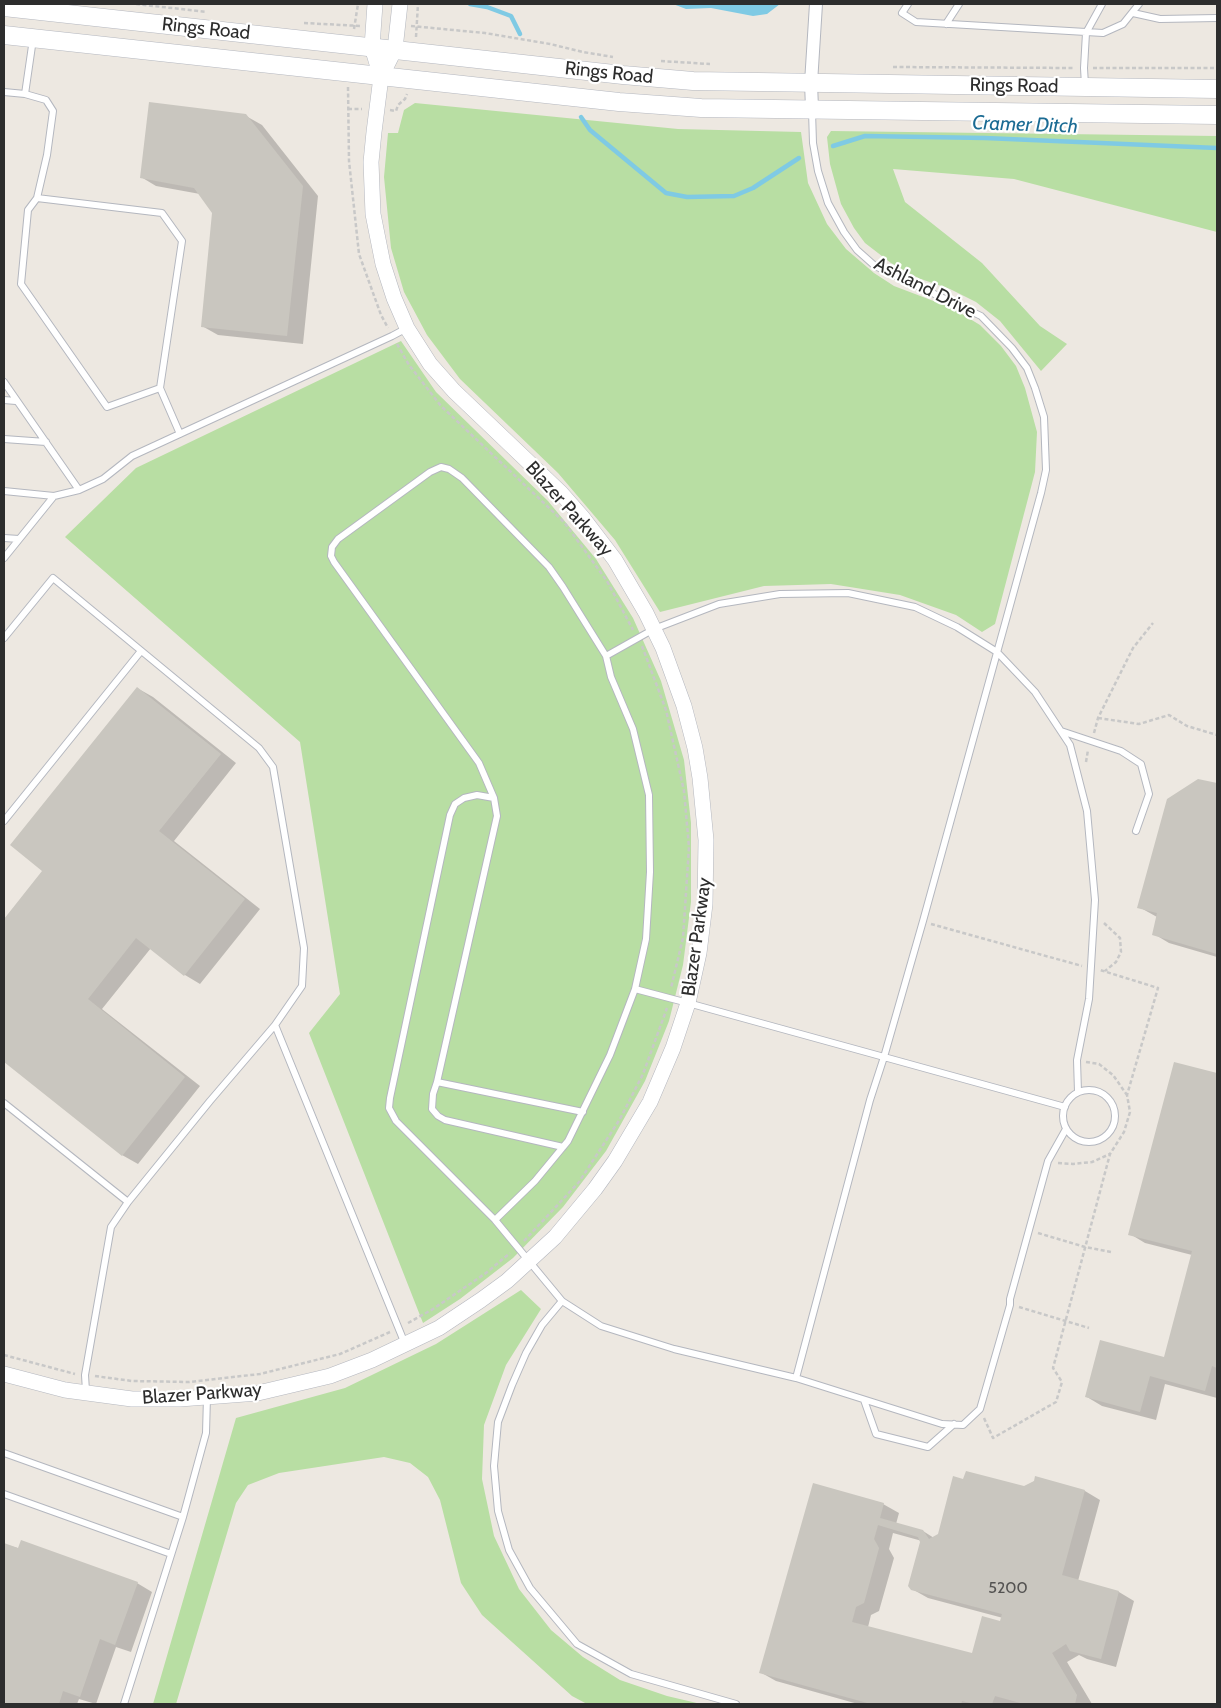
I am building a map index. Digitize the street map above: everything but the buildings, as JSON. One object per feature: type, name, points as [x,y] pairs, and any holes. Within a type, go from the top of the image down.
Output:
[{"type":"main road","name":"Rings Road","points":[[4,8],[692,81],[1217,88]]},
{"type":"main road","name":"Rings Road","points":[[4,35],[619,102],[701,108],[812,108],[1217,115]]},
{"type":"street","name":"Blazer Parkway","points":[[376,4],[372,47],[381,77]]},
{"type":"street","name":"Blazer Parkway","points":[[4,1374],[65,1390],[132,1399],[180,1399],[258,1392],[330,1376],[372,1360],[439,1328],[507,1281],[555,1237],[616,1161],[646,1109],[662,1075],[674,1048],[688,1003],[699,952],[707,869],[704,809],[700,778],[691,731],[675,678],[654,629],[616,560],[561,493],[454,391],[430,364],[407,328],[394,298],[383,264],[373,214],[372,162],[381,77],[396,50],[400,4]]},
{"type":"street","points":[[812,108],[811,83],[816,4]]},
{"type":"lane","points":[[908,4],[902,13],[916,22],[1102,33],[1123,24],[1139,4]]},
{"type":"lane","points":[[946,24],[959,4]]},
{"type":"lane","points":[[1085,87],[1086,32],[1102,4]]},
{"type":"lane","points":[[1133,13],[1160,19],[1217,18]]},
{"type":"lane","points":[[24,94],[33,38]]},
{"type":"lane","points":[[4,92],[24,94],[46,100],[53,111],[47,155],[37,198],[28,210],[21,284],[107,406],[160,388]]},
{"type":"lane","name":"Ashland Drive","points":[[796,1378],[870,1100],[923,921],[1046,470],[1044,417],[1027,368],[1012,348],[981,316],[875,266],[857,250],[844,232],[828,202],[818,171],[813,143],[812,108]]},
{"type":"lane","points":[[37,198],[162,213],[182,241],[160,388],[180,434]]},
{"type":"lane","points":[[4,491],[54,496],[79,490],[103,478],[132,456],[407,328]]},
{"type":"lane","points":[[4,382],[79,490]]},
{"type":"lane","points":[[4,400],[16,401]]},
{"type":"lane","points":[[4,439],[46,442]]},
{"type":"lane","points":[[495,1220],[536,1181],[563,1147],[583,1112],[610,1055],[634,989],[646,939],[650,872],[649,796],[634,730],[611,677],[606,656],[563,587],[549,567],[462,478],[449,469],[441,467],[430,472],[335,543],[332,547],[331,556],[479,763],[494,798],[497,816],[433,1094],[432,1109],[438,1116],[446,1120],[563,1147]]},
{"type":"lane","points":[[4,558],[54,496]]},
{"type":"lane","points":[[4,538],[19,539]]},
{"type":"lane","points":[[4,638],[53,578],[259,748],[273,767],[304,948],[302,986],[275,1025],[210,1101],[128,1202],[111,1227],[85,1375],[86,1393]]},
{"type":"lane","points":[[606,656],[654,629],[720,604],[780,594],[848,594],[915,607],[957,627],[997,652],[1035,692],[1070,745],[1087,812],[1095,900],[1089,1000],[1077,1060],[1078,1092]]},
{"type":"lane","points":[[4,821],[141,650]]},
{"type":"lane","points":[[1061,731],[1121,751],[1141,764],[1149,794],[1136,831]]},
{"type":"lane","points":[[494,798],[477,795],[464,798],[455,804],[450,816],[389,1108],[396,1121],[495,1220],[562,1301],[601,1326],[674,1350],[796,1378],[942,1424],[963,1424],[980,1409],[1048,1161],[1066,1129]]},
{"type":"lane","points":[[634,989],[1065,1107]]},
{"type":"lane","points":[[275,1025],[406,1345]]},
{"type":"lane","points":[[437,1082],[583,1112]]},
{"type":"lane","points":[[1086,1090],[1102,1094],[1113,1106],[1114,1122],[1106,1136],[1089,1142],[1080,1141],[1066,1129],[1063,1121],[1065,1107],[1071,1097],[1078,1092],[1086,1090]]},
{"type":"lane","points":[[4,1103],[128,1202]]},
{"type":"lane","points":[[562,1301],[542,1325],[526,1354],[498,1422],[494,1475],[498,1511],[509,1550],[530,1588],[577,1644],[631,1674],[736,1704]]},
{"type":"lane","points":[[124,1704],[184,1517],[206,1433],[207,1397]]},
{"type":"lane","points":[[864,1400],[876,1434],[928,1447],[954,1424]]},
{"type":"lane","points":[[4,1453],[184,1517]]},
{"type":"lane","points":[[4,1494],[171,1554]]},
{"type":"path","points":[[136,4],[209,12]]},
{"type":"path","points":[[352,45],[358,4]]},
{"type":"path","points":[[298,22],[373,27]]},
{"type":"path","points":[[398,26],[417,26],[485,33],[618,57]]},
{"type":"path","points":[[656,61],[714,64]]},
{"type":"path","points":[[888,67],[1217,68]]},
{"type":"path","points":[[4,1354],[71,1373],[132,1381],[189,1382],[260,1374],[340,1354],[398,1328],[433,1309],[486,1273],[534,1231],[579,1182],[620,1120],[643,1074],[666,1012],[683,938],[688,847],[684,791],[666,710],[645,652],[607,581],[564,522],[441,406],[409,365],[381,315],[359,254],[348,161],[348,93],[350,73]]},
{"type":"path","points":[[1088,768],[1085,760],[1098,718],[1133,648],[1153,623]]},
{"type":"path","points":[[1098,718],[1140,724],[1169,716],[1187,726],[1217,735]]},
{"type":"path","points":[[923,921],[1080,966],[1091,967],[1158,988],[1128,1095],[1130,1112],[1124,1132],[1110,1154],[1053,1368],[1062,1382],[1056,1402],[993,1438],[980,1409]]},
{"type":"path","points":[[1104,923],[1120,938],[1121,952],[1116,962],[1104,971]]},
{"type":"path","points":[[1077,1060],[1098,1064],[1114,1075],[1128,1095]]},
{"type":"path","points":[[1048,1161],[1066,1164],[1092,1162],[1110,1154]]},
{"type":"path","points":[[1029,1230],[1085,1247],[1111,1252]]},
{"type":"path","points":[[1010,1305],[1089,1328]]},
{"type":"green space","points":[[415,103],[678,129],[801,132],[808,183],[827,224],[846,249],[874,273],[894,286],[952,308],[980,325],[1001,346],[1016,366],[1025,388],[1037,432],[1035,472],[995,624],[982,632],[956,615],[900,595],[831,584],[764,586],[660,612],[615,540],[558,473],[460,379],[427,335],[404,292],[391,248],[384,177],[388,133],[398,133],[404,110]]},
{"type":"green space","points":[[831,131],[1217,136],[1217,232],[1014,179],[893,169],[905,202],[982,263],[1040,326],[1067,344],[1041,371],[1000,321],[976,302],[950,289],[918,278],[891,263],[865,243],[854,228],[841,204],[830,164],[827,137]]},
{"type":"green space","points":[[401,341],[436,392],[548,501],[596,559],[633,618],[661,681],[684,760],[691,823],[691,902],[683,965],[669,1021],[645,1081],[606,1151],[563,1207],[513,1258],[460,1299],[423,1323],[309,1033],[340,994],[300,742],[65,537],[136,468]]},
{"type":"green space","points":[[521,1290],[541,1309],[506,1365],[484,1425],[482,1479],[494,1536],[519,1589],[551,1630],[583,1657],[620,1680],[667,1696],[701,1704],[587,1704],[572,1696],[482,1615],[461,1583],[440,1500],[428,1477],[410,1463],[384,1457],[279,1473],[248,1485],[236,1503],[176,1704],[153,1704],[236,1418],[345,1388],[436,1344]]},
{"type":"water","points":[[673,4],[780,4],[767,14],[753,16],[711,8],[686,9]]},
{"type":"waterway","name":"Cramer Ditch","points":[[470,4],[487,7],[511,16],[520,34]]},
{"type":"waterway","name":"Cramer Ditch","points":[[581,117],[590,130],[666,193],[687,197],[734,196],[753,188],[799,158]]},
{"type":"waterway","name":"Cramer Ditch","points":[[833,146],[865,136],[985,138],[1217,148]]}]
